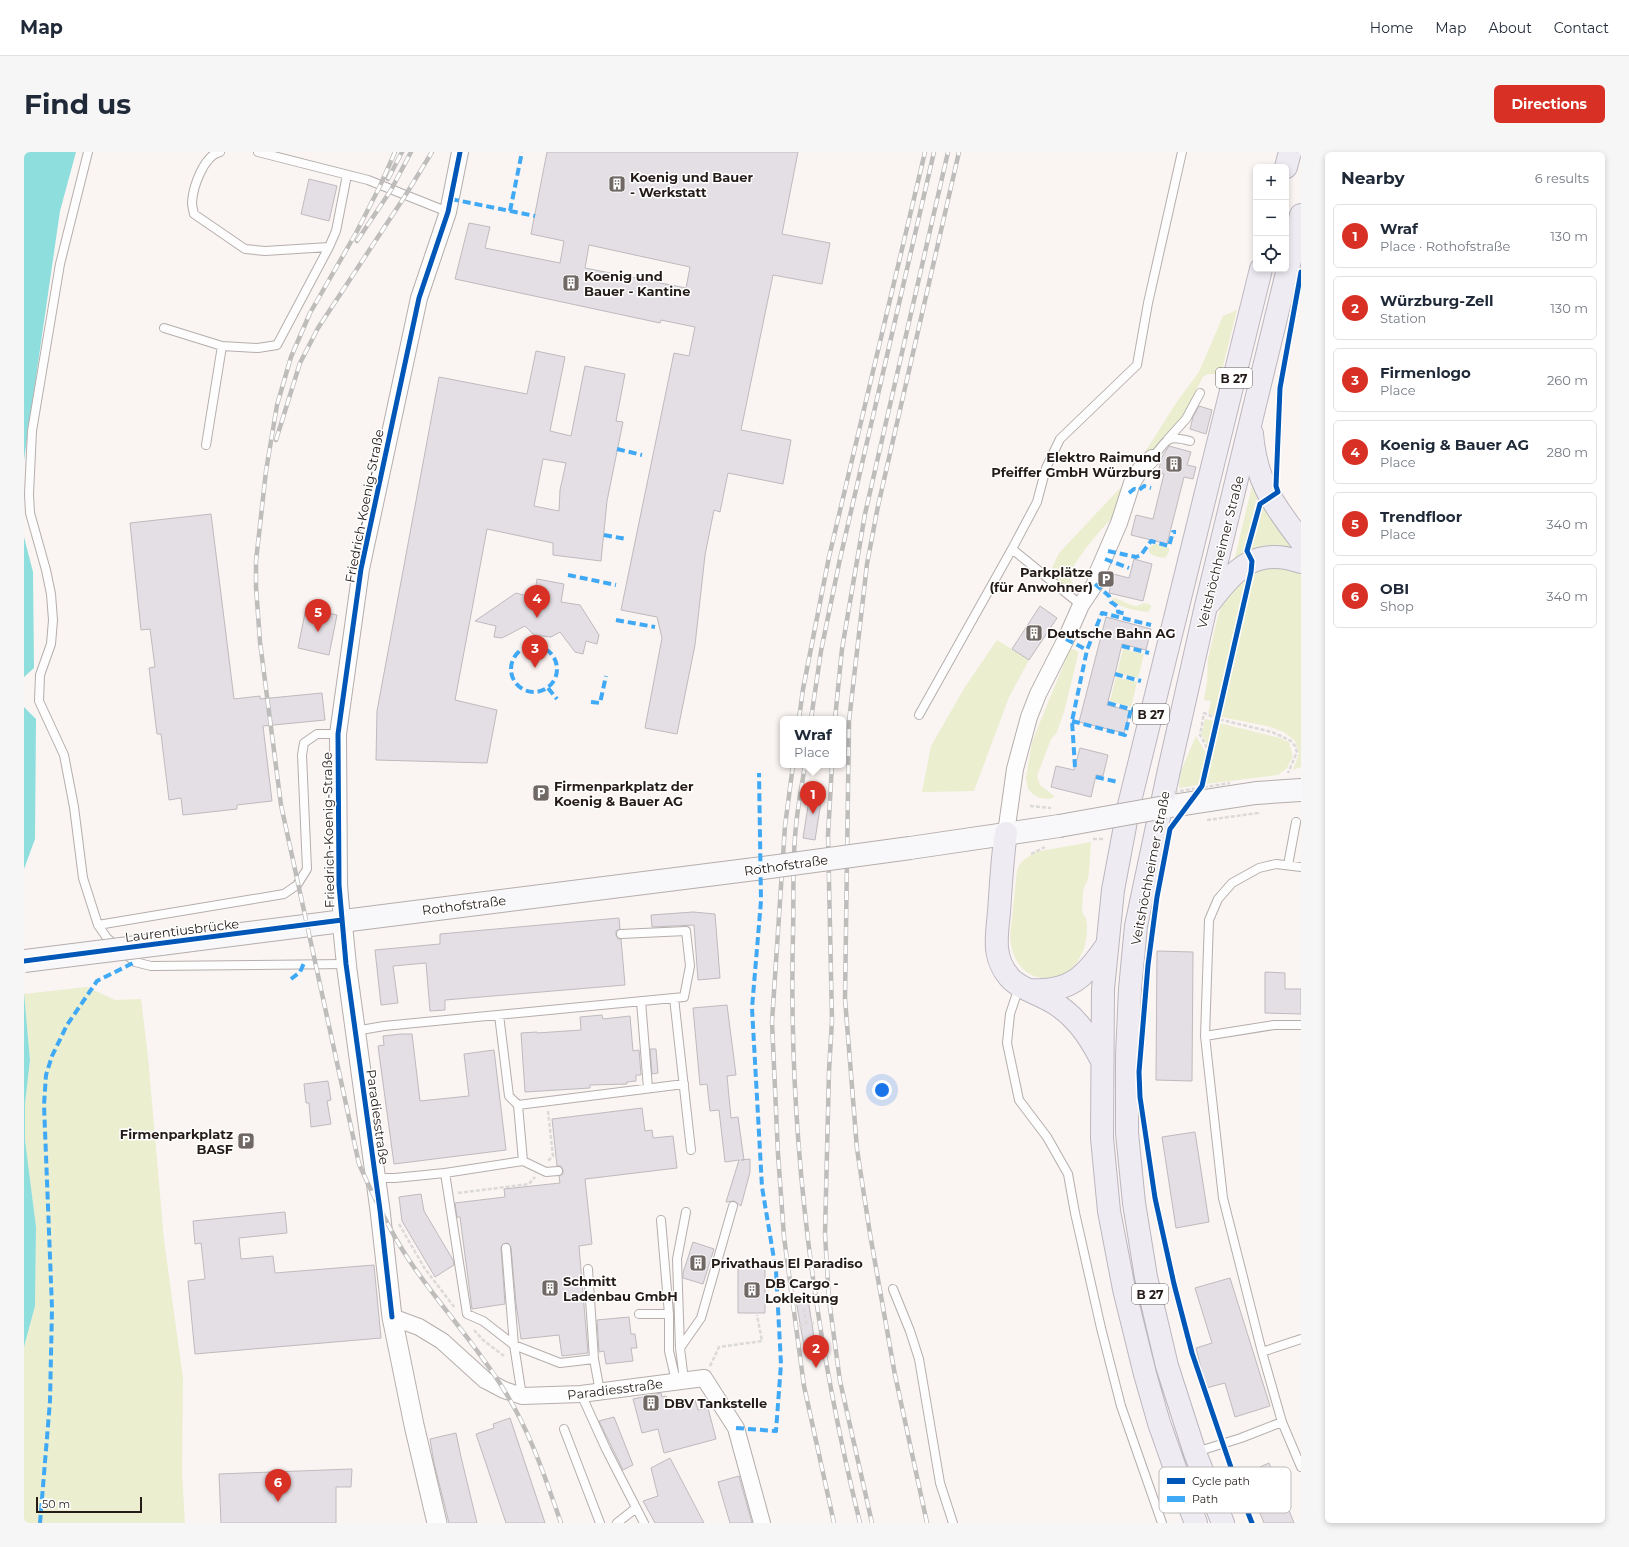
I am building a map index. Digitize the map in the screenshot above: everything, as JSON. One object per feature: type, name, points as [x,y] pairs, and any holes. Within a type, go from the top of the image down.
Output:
[{"type":"highway","points":[[1287,164],[1290,152]]},
{"type":"highway","name":"Veitshöchheimer Straße","points":[[1201,1467],[1167,1366],[1146,1277],[1134,1203],[1127,1133],[1127,1056],[1130,989],[1136,926],[1170,762],[1206,606],[1301,215]]},
{"type":"highway","name":"Veitshöchheimer Straße","points":[[1175,1467],[1155,1409],[1124,1289],[1108,1211],[1102,1138],[1102,989],[1113,890],[1131,797],[1260,272]]},
{"type":"highway","points":[[1251,423],[1253,448],[1263,483],[1271,501],[1301,541]]},
{"type":"highway","points":[[1206,606],[1240,568],[1252,562],[1268,557],[1279,557],[1301,562]]},
{"type":"highway","points":[[1006,833],[1002,868],[997,948],[1000,962],[1004,971],[1012,980],[1024,988],[1049,1000],[1074,1019],[1084,1030],[1102,1060]]},
{"type":"highway","points":[[1024,988],[1044,991],[1056,990],[1068,986],[1078,980],[1096,961],[1107,944]]},
{"type":"highway","name":"Veitshöchheimer Straße","points":[[1192,1513],[1196,1523]]},
{"type":"highway","name":"Veitshöchheimer Straße","points":[[1219,1513],[1223,1523]]},
{"type":"main road","name":"Rothofstraße","points":[[342,920],[755,869],[910,848],[1006,833],[1055,817],[1232,787],[1278,790],[1294,782]]},
{"type":"main road","name":"Laurentiusbrücke","points":[[24,961],[342,920]]},
{"type":"street","name":"Friedrich-Koenig-Straße","points":[[342,920],[339,885],[338,734],[365,553],[419,298],[448,212],[456,153]]},
{"type":"street","points":[[1006,833],[1015,769],[1023,736],[1038,694],[1066,639],[1081,605],[1095,584],[1119,524],[1132,483],[1140,470],[1152,458]]},
{"type":"street","name":"Paradiesstraße","points":[[342,920],[346,964],[380,1210],[392,1317],[414,1425],[437,1523]]},
{"type":"street","name":"Paradiesstraße","points":[[392,1317],[420,1327],[442,1341],[485,1380],[504,1390],[522,1396],[581,1394],[704,1378]]},
{"type":"street","points":[[704,1378],[736,1428],[762,1523]]},
{"type":"lane","points":[[88,152],[60,264],[41,372],[32,431],[29,494],[30,513],[51,594],[53,620],[51,644],[40,675],[39,701],[64,755],[74,807],[83,878],[98,924],[107,938],[135,962],[151,966],[346,964]]},
{"type":"lane","points":[[220,152],[214,153],[205,164],[196,182],[192,202],[194,214],[245,248],[266,251],[329,247]]},
{"type":"lane","points":[[258,152],[368,180],[448,212]]},
{"type":"lane","points":[[919,716],[1037,502],[1046,468],[1060,439],[1137,365],[1148,303],[1182,152]]},
{"type":"lane","points":[[164,328],[222,346],[258,348],[277,345],[336,231],[347,174]]},
{"type":"lane","points":[[206,445],[222,346]]},
{"type":"lane","points":[[1152,458],[1186,419],[1200,393]]},
{"type":"lane","points":[[1168,439],[1175,438],[1190,441]]},
{"type":"lane","points":[[1012,549],[1081,605]]},
{"type":"lane","points":[[98,924],[284,894],[297,885],[307,869],[302,755],[304,743],[317,734],[338,734]]},
{"type":"lane","points":[[1288,865],[1296,822]]},
{"type":"lane","points":[[1301,867],[1276,864],[1259,868],[1232,883],[1218,900],[1209,920],[1205,1036],[1223,1198],[1262,1352],[1282,1422],[1301,1467]]},
{"type":"lane","points":[[355,1030],[684,997],[690,966],[686,930],[621,934]]},
{"type":"lane","points":[[1024,988],[1010,1014],[1007,1043],[1019,1100],[1046,1137],[1068,1174],[1078,1228],[1119,1398],[1162,1523]]},
{"type":"lane","points":[[674,998],[691,1150]]},
{"type":"lane","points":[[641,1001],[648,1088]]},
{"type":"lane","points":[[499,1015],[510,1096],[518,1105],[524,1161]]},
{"type":"lane","points":[[1205,1036],[1274,1025],[1301,1025]]},
{"type":"lane","points":[[518,1105],[684,1084]]},
{"type":"lane","points":[[375,1178],[395,1178],[445,1173],[524,1161],[546,1172],[558,1171]]},
{"type":"lane","points":[[445,1173],[467,1314],[483,1321],[514,1345],[560,1363],[594,1359]]},
{"type":"lane","points":[[680,1348],[701,1318],[733,1206]]},
{"type":"lane","points":[[680,1380],[677,1258],[686,1212]]},
{"type":"lane","points":[[661,1220],[669,1314],[669,1351],[680,1380]]},
{"type":"lane","points":[[506,1248],[514,1345],[522,1396]]},
{"type":"lane","points":[[588,1270],[594,1359],[600,1392]]},
{"type":"lane","points":[[893,1288],[919,1359],[940,1482],[953,1523]]},
{"type":"lane","points":[[639,1314],[669,1314]]},
{"type":"lane","points":[[1262,1352],[1301,1339]]},
{"type":"lane","points":[[581,1394],[606,1449],[644,1523]]},
{"type":"lane","points":[[1195,1453],[1241,1438],[1282,1422]]},
{"type":"lane","points":[[564,1429],[600,1523]]},
{"type":"lane","points":[[617,1523],[636,1508]]},
{"type":"path","points":[[1210,753],[1200,735],[1204,713],[1218,719],[1272,732],[1291,741],[1297,752],[1294,782]]},
{"type":"path","points":[[1030,806],[1055,817]]},
{"type":"path","points":[[1227,818],[1258,813]]},
{"type":"path","points":[[398,1223],[425,1269],[457,1311]]},
{"type":"path","points":[[804,1308],[806,1323]]},
{"type":"path","points":[[704,1378],[719,1348],[762,1341],[757,1316]]},
{"type":"path","points":[[799,1326],[806,1323],[814,1324]]},
{"type":"path","points":[[472,1328],[483,1340],[517,1365]]},
{"type":"green space","points":[[1237,310],[1222,370],[1219,374],[1208,374],[1203,377],[1178,423],[1117,513],[1105,525],[1076,562],[1070,576],[1075,587],[1073,589],[1066,586],[1051,570],[1059,553],[1123,485],[1176,403],[1199,372],[1223,316]]},
{"type":"green space","points":[[1253,485],[1260,498],[1256,500],[1243,559],[1234,561],[1252,486]]},
{"type":"green space","points":[[1263,507],[1265,508],[1301,552],[1250,551]]},
{"type":"green space","points":[[1155,543],[1169,548],[1169,552],[1165,558],[1154,556],[1149,552],[1149,548]]},
{"type":"green space","points":[[1284,565],[1301,572],[1301,767],[1293,770],[1299,753],[1295,741],[1284,732],[1267,726],[1221,717],[1255,568]]},
{"type":"green space","points":[[1248,572],[1215,715],[1208,714],[1211,701],[1204,700],[1207,682],[1208,659],[1218,616],[1225,596]]},
{"type":"green space","points":[[1113,598],[1136,606],[1145,603],[1151,605],[1151,608],[1148,612],[1130,609],[1120,606],[1112,601]]},
{"type":"green space","points":[[997,640],[1029,660],[1009,697],[974,791],[922,792],[931,746],[965,687]]},
{"type":"green space","points":[[1070,649],[1076,650],[1078,655],[1064,712],[1056,734],[1051,739],[1037,776],[1040,785],[1054,796],[1053,798],[1048,799],[1040,798],[1028,789],[1026,778],[1032,742]]},
{"type":"green space","points":[[1123,649],[1144,654],[1138,678],[1117,673]]},
{"type":"green space","points":[[1116,677],[1137,682],[1131,707],[1110,701]]},
{"type":"green space","points":[[1205,719],[1214,721],[1208,746],[1201,734]]},
{"type":"green space","points":[[1219,723],[1280,738],[1289,742],[1293,756],[1287,768],[1278,775],[1205,784]]},
{"type":"green space","points":[[1196,736],[1207,755],[1199,785],[1179,788],[1180,773]]},
{"type":"green space","points":[[1091,842],[1090,865],[1088,879],[1083,893],[1082,906],[1082,912],[1086,918],[1087,927],[1087,935],[1083,951],[1080,958],[1070,970],[1063,974],[1049,978],[1034,976],[1019,965],[1014,955],[1010,937],[1017,870],[1021,862],[1035,852]]},
{"type":"green space","points":[[87,987],[115,1000],[141,999],[148,1057],[164,1240],[183,1378],[182,1474],[185,1523],[24,1523],[24,1347],[35,1306],[36,1227],[25,1140],[25,1104],[30,1060],[24,994]]},
{"type":"water","points":[[24,152],[76,152],[60,211],[24,460]]},
{"type":"water","points":[[24,537],[33,572],[34,668],[24,677]]},
{"type":"water","points":[[24,707],[36,719],[35,839],[24,869]]},
{"type":"water","points":[[24,993],[30,1060],[25,1104],[25,1140],[36,1227],[35,1306],[24,1347]]},
{"type":"building","points":[[547,152],[798,152],[782,234],[830,243],[822,284],[773,275],[741,430],[791,440],[783,484],[728,473],[720,512],[714,510],[705,555],[695,645],[677,734],[645,728],[662,638],[657,617],[621,610],[674,353],[689,356],[695,327],[661,320],[660,323],[455,279],[469,223],[490,227],[485,248],[560,263],[564,241],[531,234]],"holes":[[[589,245],[690,267],[686,288],[585,268]]]},
{"type":"building","points":[[309,179],[337,186],[329,221],[301,214]]},
{"type":"building","points":[[536,351],[565,357],[550,431],[571,436],[585,366],[625,374],[616,421],[623,422],[607,501],[601,561],[553,555],[553,543],[487,529],[455,700],[497,710],[487,763],[376,760],[377,711],[439,377],[527,394]],"holes":[[[543,459],[566,463],[560,490],[559,511],[534,506]]]},
{"type":"building","points":[[1199,406],[1212,410],[1206,434],[1190,429],[1193,417]]},
{"type":"building","points":[[1169,446],[1191,452],[1187,465],[1196,467],[1193,479],[1184,477],[1167,544],[1131,535],[1136,515],[1153,519],[1164,474],[1158,472],[1162,457]]},
{"type":"building","points":[[211,514],[234,699],[260,696],[260,699],[322,693],[325,720],[263,726],[272,801],[237,805],[237,809],[183,815],[181,798],[169,800],[161,734],[157,734],[149,668],[155,667],[150,629],[141,630],[130,523]]},
{"type":"building","points":[[1134,559],[1152,564],[1143,601],[1109,593],[1113,574],[1129,578]]},
{"type":"building","points":[[537,579],[564,584],[561,602],[580,605],[599,635],[597,644],[586,641],[583,654],[575,652],[560,632],[551,637],[534,635],[525,626],[502,638],[494,637],[496,626],[475,621],[516,593],[534,598]]},
{"type":"building","name":"Deutsche Bahn AG","points":[[1040,606],[1057,618],[1029,660],[1012,649]]},
{"type":"building","points":[[306,608],[337,615],[329,655],[298,648]]},
{"type":"building","points":[[1106,617],[1151,629],[1146,650],[1122,644],[1107,705],[1130,711],[1124,733],[1079,722]]},
{"type":"building","points":[[1080,748],[1108,755],[1103,776],[1096,775],[1091,797],[1051,787],[1056,766],[1074,770]]},
{"type":"building","points":[[811,787],[823,789],[815,840],[803,838]]},
{"type":"building","points":[[693,912],[715,914],[720,978],[698,980],[694,925],[652,927],[651,915]]},
{"type":"building","points":[[619,918],[620,929],[616,931],[616,935],[618,939],[621,939],[625,985],[445,1000],[445,1010],[430,1011],[426,963],[393,966],[398,1003],[381,1005],[375,950],[440,944],[440,934]]},
{"type":"building","points":[[1157,951],[1193,952],[1192,1081],[1156,1080]]},
{"type":"building","points":[[1265,972],[1285,973],[1285,989],[1301,989],[1301,1014],[1265,1013]]},
{"type":"building","points":[[727,1005],[736,1075],[727,1076],[731,1118],[738,1117],[744,1160],[750,1159],[750,1172],[741,1206],[734,1201],[726,1202],[739,1160],[725,1162],[719,1110],[710,1111],[707,1084],[700,1085],[693,1008]]},
{"type":"building","points":[[602,1015],[603,1019],[630,1016],[633,1051],[639,1050],[641,1075],[636,1075],[636,1081],[627,1082],[627,1084],[590,1085],[590,1088],[525,1092],[521,1033],[581,1030],[580,1017]]},
{"type":"building","points":[[412,1034],[420,1101],[469,1096],[464,1054],[494,1050],[506,1150],[394,1164],[378,1046],[384,1045],[383,1036]]},
{"type":"building","points":[[650,1049],[656,1049],[658,1073],[652,1074]]},
{"type":"building","points":[[328,1081],[331,1100],[327,1101],[331,1124],[311,1127],[309,1103],[306,1103],[304,1084]]},
{"type":"building","points":[[642,1108],[645,1131],[652,1130],[653,1138],[673,1136],[677,1168],[585,1179],[592,1244],[579,1246],[588,1353],[562,1356],[559,1335],[521,1339],[511,1248],[508,1243],[503,1244],[501,1248],[505,1304],[472,1309],[460,1217],[457,1217],[455,1203],[505,1197],[504,1189],[560,1183],[559,1176],[563,1174],[563,1170],[561,1166],[557,1166],[552,1119]]},
{"type":"building","points":[[1195,1132],[1209,1222],[1176,1228],[1162,1137]]},
{"type":"building","points":[[421,1194],[424,1211],[453,1260],[454,1265],[435,1277],[402,1221],[399,1197]]},
{"type":"building","points":[[285,1212],[287,1233],[239,1238],[241,1259],[273,1256],[275,1273],[374,1265],[381,1338],[195,1354],[188,1281],[205,1279],[201,1243],[195,1244],[193,1221]]},
{"type":"building","name":"Privathaus El Paradiso","points":[[693,1242],[714,1249],[703,1284],[683,1278],[683,1273]]},
{"type":"building","name":"DB Cargo - Lokleitung","points":[[738,1267],[765,1267],[765,1313],[738,1313]]},
{"type":"building","points":[[1230,1278],[1270,1406],[1235,1417],[1225,1383],[1206,1388],[1196,1348],[1212,1343],[1195,1288]]},
{"type":"building","points":[[808,1299],[816,1350],[805,1352],[796,1300]]},
{"type":"building","points":[[629,1317],[631,1334],[635,1334],[637,1348],[631,1348],[633,1361],[606,1364],[604,1351],[599,1352],[597,1320]]},
{"type":"building","points":[[661,1393],[662,1397],[666,1396],[669,1406],[695,1400],[698,1410],[708,1408],[716,1439],[664,1453],[658,1429],[642,1433],[633,1399]]},
{"type":"building","points":[[614,1417],[633,1465],[623,1470],[599,1421]]},
{"type":"building","points":[[510,1418],[545,1523],[506,1523],[476,1434],[494,1428],[493,1424]]},
{"type":"building","points":[[456,1433],[477,1523],[449,1523],[434,1463],[430,1439]]},
{"type":"building","points":[[670,1458],[704,1523],[655,1523],[643,1501],[658,1496],[651,1468]]},
{"type":"building","points":[[1269,1463],[1271,1467],[1260,1467]]},
{"type":"building","points":[[352,1469],[351,1487],[336,1487],[336,1523],[221,1523],[219,1474]]},
{"type":"building","points":[[739,1476],[752,1523],[730,1523],[718,1482]]},
{"type":"building","points":[[1260,1513],[1290,1513],[1294,1523],[1264,1523]]},
{"type":"railway","points":[[395,152],[380,186],[356,233],[310,313],[291,357],[277,405],[266,471],[256,561],[256,587],[260,642],[281,805],[359,1164],[382,1213],[409,1260],[482,1357],[504,1390],[529,1438],[561,1523]]},
{"type":"railway","points":[[388,179],[402,152]]},
{"type":"railway","points":[[357,241],[391,190],[411,152]]},
{"type":"railway","points":[[276,440],[300,363],[318,328],[405,196],[432,152]]},
{"type":"railway","points":[[799,716],[803,689],[829,557],[925,152]]},
{"type":"railway","points":[[811,716],[821,651],[840,559],[934,152]]},
{"type":"railway","points":[[835,716],[842,649],[865,514],[948,152]]},
{"type":"railway","points":[[927,1523],[895,1375],[870,1234],[857,1149],[845,999],[849,721],[867,564],[878,506],[959,152]]},
{"type":"railway","points":[[793,768],[785,826],[772,1022],[778,1154],[784,1237],[804,1386],[834,1523]]},
{"type":"railway","points":[[805,768],[797,818],[794,866],[793,1007],[795,1082],[800,1156],[807,1230],[829,1378],[843,1451],[860,1523]]},
{"type":"railway","points":[[832,768],[828,835],[832,1020],[829,1071],[825,1234],[829,1300],[840,1381],[872,1523]]},
{"type":"marked path","points":[[510,211],[522,152]]},
{"type":"marked path","points":[[451,199],[535,216]]},
{"type":"marked path","points":[[617,449],[642,455]]},
{"type":"marked path","points":[[1129,493],[1134,489],[1139,490],[1144,486],[1151,488]]},
{"type":"marked path","points":[[1108,551],[1136,557],[1141,555],[1151,541],[1169,546],[1173,532],[1176,532]]},
{"type":"marked path","points":[[604,535],[626,539]]},
{"type":"marked path","points":[[1105,559],[1129,568]]},
{"type":"marked path","points":[[568,575],[616,585]]},
{"type":"marked path","points":[[1095,584],[1109,596],[1111,602],[1118,607],[1118,612],[1127,614]]},
{"type":"marked path","points":[[1075,767],[1072,721],[1087,650],[1102,613],[1151,625]]},
{"type":"marked path","points":[[616,620],[655,627]]},
{"type":"marked path","points":[[541,646],[542,636]]},
{"type":"marked path","points":[[1066,639],[1087,650]]},
{"type":"marked path","points":[[539,646],[551,652],[556,660],[557,669],[556,678],[551,686],[543,691],[529,692],[517,686],[512,678],[511,664],[517,652],[525,647],[539,646]]},
{"type":"marked path","points":[[1122,646],[1149,653]]},
{"type":"marked path","points":[[1115,674],[1141,681]]},
{"type":"marked path","points":[[591,702],[600,703],[606,676]]},
{"type":"marked path","points":[[548,688],[557,699]]},
{"type":"marked path","points":[[1108,703],[1134,710]]},
{"type":"marked path","points":[[1072,721],[1125,735],[1131,709]]},
{"type":"marked path","points":[[736,1428],[776,1431],[781,1364],[776,1271],[762,1187],[752,1008],[761,901],[759,773]]},
{"type":"marked path","points":[[1096,777],[1118,782]]},
{"type":"marked path","points":[[40,1523],[50,1401],[52,1308],[44,1105],[46,1075],[52,1056],[67,1025],[97,981],[135,962]]},
{"type":"marked path","points":[[291,979],[300,972],[304,963]]},
{"type":"cycle path","points":[[392,1317],[380,1210],[346,964],[339,885],[338,734],[361,569],[419,298],[448,212],[460,152]]},
{"type":"cycle path","points":[[1231,1467],[1192,1353],[1174,1284],[1155,1198],[1140,1097],[1139,1072],[1148,965],[1157,897],[1170,829],[1202,786],[1251,572],[1252,561],[1247,551],[1260,504],[1278,492],[1276,486],[1280,388],[1301,272]]},
{"type":"cycle path","points":[[24,961],[342,920]]},
{"type":"cycle path","points":[[1248,1513],[1252,1523]]},
{"type":"place","name":"Koenig und Bauer - Werkstatt","points":[[617,184]]},
{"type":"place","name":"Koenig und Bauer - Kantine","points":[[571,283]]},
{"type":"place","name":"Elektro Raimund Pfeiffer GmbH Würzburg","points":[[1174,464]]},
{"type":"place","name":"Parkplätze (für Anwohner)","points":[[1106,579]]},
{"type":"place","name":"Koenig & Bauer AG","points":[[537,618]]},
{"type":"place","name":"Trendfloor","points":[[318,632]]},
{"type":"place","name":"Deutsche Bahn AG","points":[[1034,633]]},
{"type":"place","name":"Firmenlogo","points":[[535,668]]},
{"type":"place","name":"Firmenparkplatz der Koenig & Bauer AG","points":[[541,793]]},
{"type":"place","name":"Wraf","points":[[813,814]]},
{"type":"place","name":"Firmenparkplatz BASF","points":[[246,1141]]},
{"type":"place","name":"Privathaus El Paradiso","points":[[698,1263]]},
{"type":"place","name":"Schmitt Ladenbau GmbH","points":[[550,1288]]},
{"type":"place","name":"DB Cargo - Lokleitung","points":[[752,1290]]},
{"type":"place","name":"Würzburg-Zell","points":[[816,1368]]},
{"type":"place","name":"DBV Tankstelle","points":[[651,1403]]},
{"type":"place","name":"OBI","points":[[278,1502]]}]
